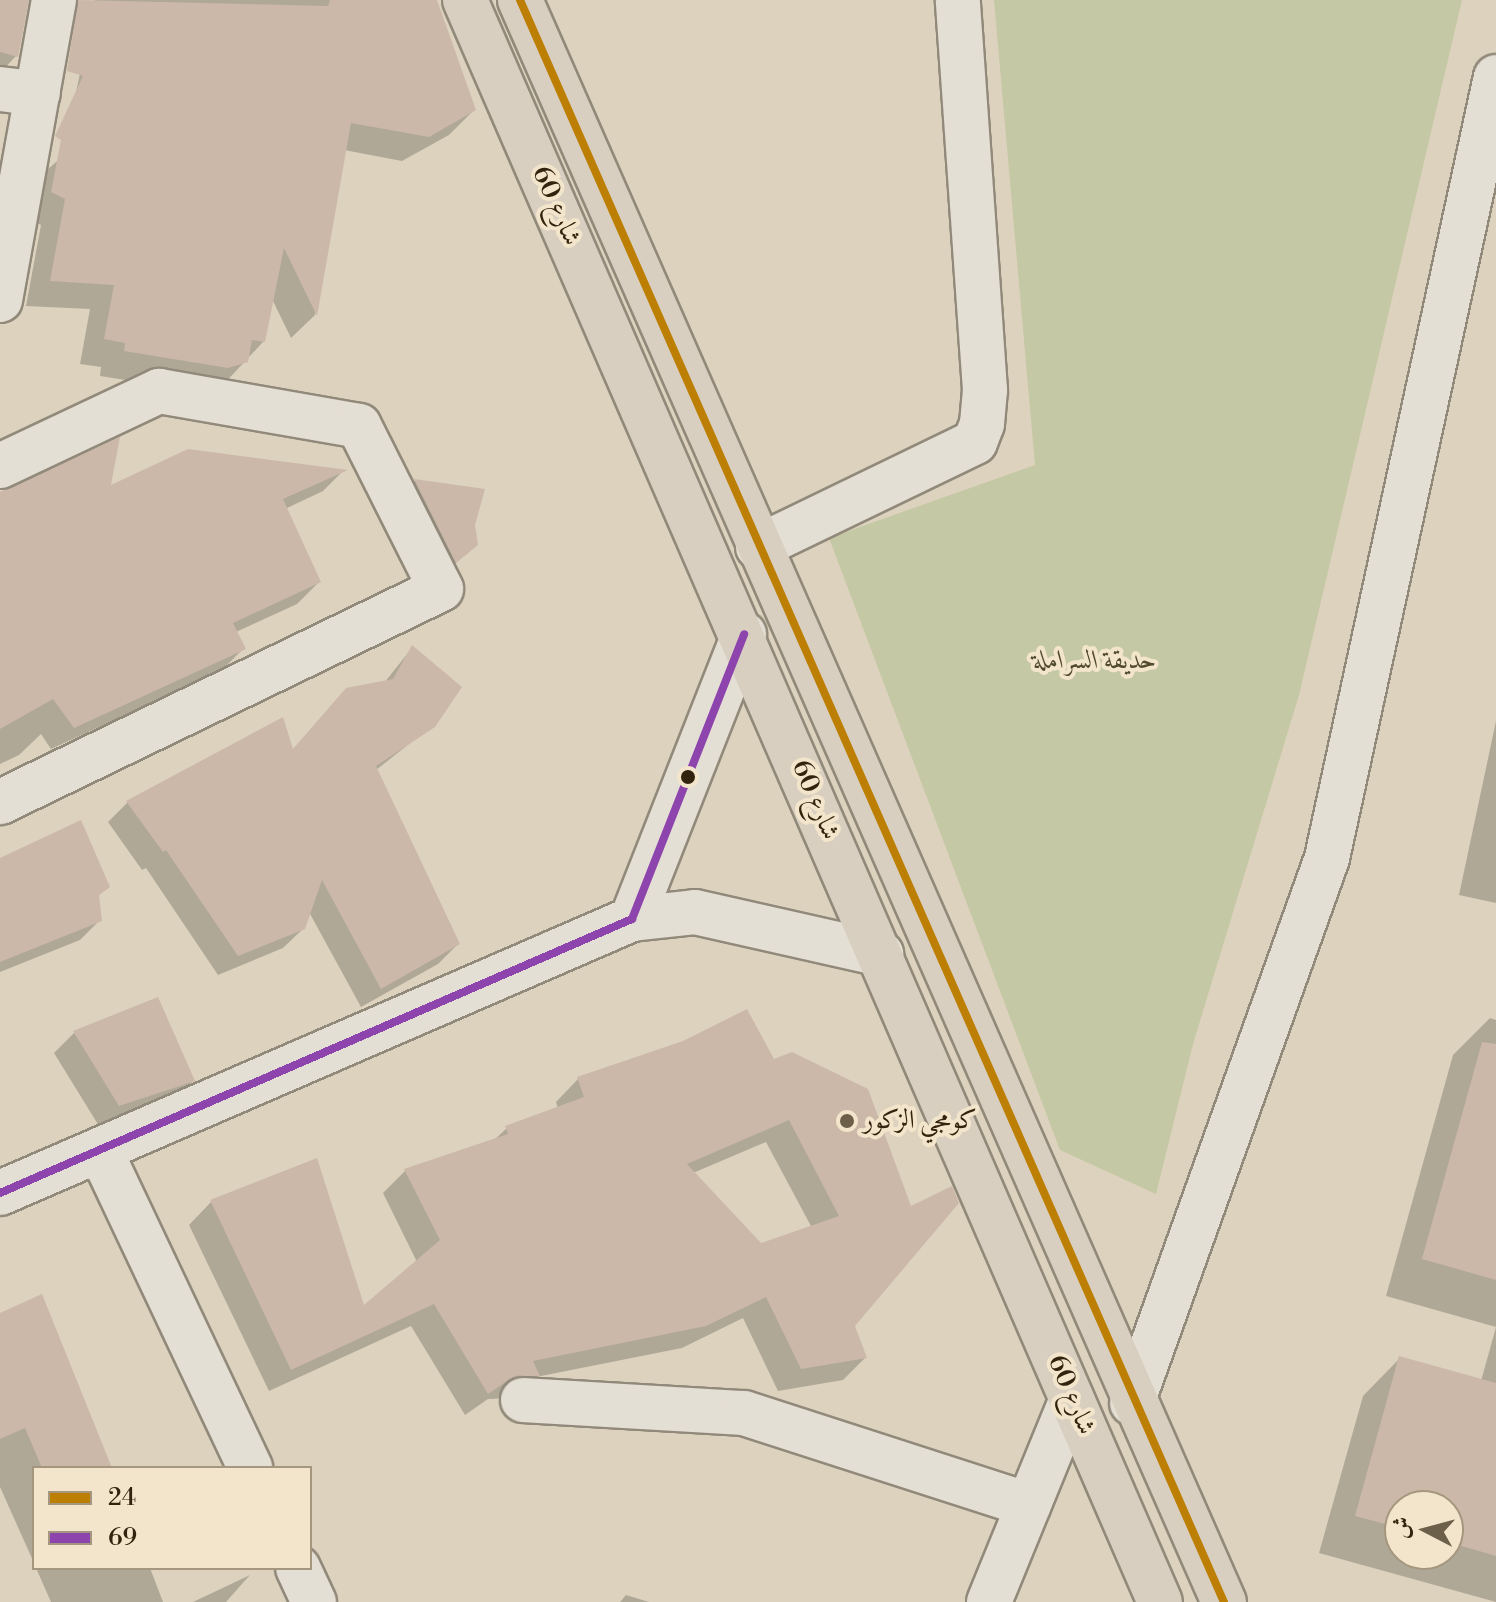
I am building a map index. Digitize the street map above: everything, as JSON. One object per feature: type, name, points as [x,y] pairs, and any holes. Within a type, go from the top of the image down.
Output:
[{"type":"main road","name":"شارع 60","points":[[465,0],[744,634],[1160,1602]]},
{"type":"main road","name":"شارع 60","points":[[520,0],[1132,1403],[1224,1602]]},
{"type":"street","points":[[0,300],[19,92],[54,0]]},
{"type":"street","points":[[758,547],[975,442],[982,424],[985,390],[958,0]]},
{"type":"street","points":[[1132,1403],[1327,858],[1496,77]]},
{"type":"street","points":[[0,466],[159,391],[359,426],[441,589],[0,802]]},
{"type":"street","points":[[632,919],[744,634]]},
{"type":"street","points":[[0,1193],[632,919],[695,912],[881,954]]},
{"type":"street","points":[[100,1150],[249,1466]]},
{"type":"street","points":[[989,1602],[1072,1399]]},
{"type":"street","points":[[523,1400],[744,1413],[1029,1505]]},
{"type":"street","points":[[299,1570],[314,1602]]},
{"type":"green space","name":"حديقة السراملة","points":[[994,0],[1462,0],[1299,695],[1193,1044],[1156,1194],[1060,1150],[829,538],[1035,465]]},
{"type":"building","points":[[0,0],[29,0],[18,57],[0,52]]},
{"type":"building","points":[[78,0],[328,6],[330,0],[437,0],[476,110],[429,137],[351,123],[317,316],[284,248],[265,342],[252,340],[248,362],[228,368],[124,351],[125,343],[104,339],[114,285],[50,281],[65,199],[51,192],[61,140],[55,136],[83,76],[67,71]]},
{"type":"building","points":[[120,437],[111,485],[188,449],[348,470],[283,499],[321,582],[233,623],[246,649],[74,728],[53,699],[0,729],[0,492]]},
{"type":"building","points":[[414,479],[485,489],[475,525],[478,545],[456,563]]},
{"type":"building","points":[[412,645],[462,687],[435,727],[376,766],[460,944],[381,989],[322,880],[305,929],[238,956],[166,850],[163,852],[126,801],[283,717],[293,749],[346,688],[393,679]]},
{"type":"building","points":[[81,820],[110,887],[99,895],[102,921],[0,962],[0,858]]},
{"type":"building","points":[[158,997],[195,1081],[119,1106],[73,1031]]},
{"type":"building","points":[[747,1009],[774,1059],[792,1052],[868,1089],[911,1206],[952,1186],[959,1203],[855,1326],[867,1358],[801,1369],[766,1297],[706,1326],[533,1361],[540,1376],[513,1377],[488,1394],[434,1304],[291,1370],[210,1200],[317,1158],[364,1305],[440,1240],[404,1169],[508,1134],[505,1126],[584,1097],[577,1077],[683,1041]],"holes":[[[789,1120],[839,1216],[761,1243],[687,1164]]]},
{"type":"building","points":[[1482,1042],[1496,1044],[1496,1280],[1422,1259]]},
{"type":"building","points":[[42,1294],[111,1466],[41,1466],[25,1428],[0,1439],[0,1313]]},
{"type":"building","points":[[1399,1356],[1496,1383],[1496,1556],[1464,1547],[1464,1490],[1384,1490],[1384,1524],[1355,1516]]},
{"type":"transit line","name":"24","points":[[520,0],[1224,1602]]},
{"type":"transit line","name":"69","points":[[0,1193],[632,919],[744,634]]},
{"type":"place","name":"كومجي الزكور","points":[[847,1121]]}]
